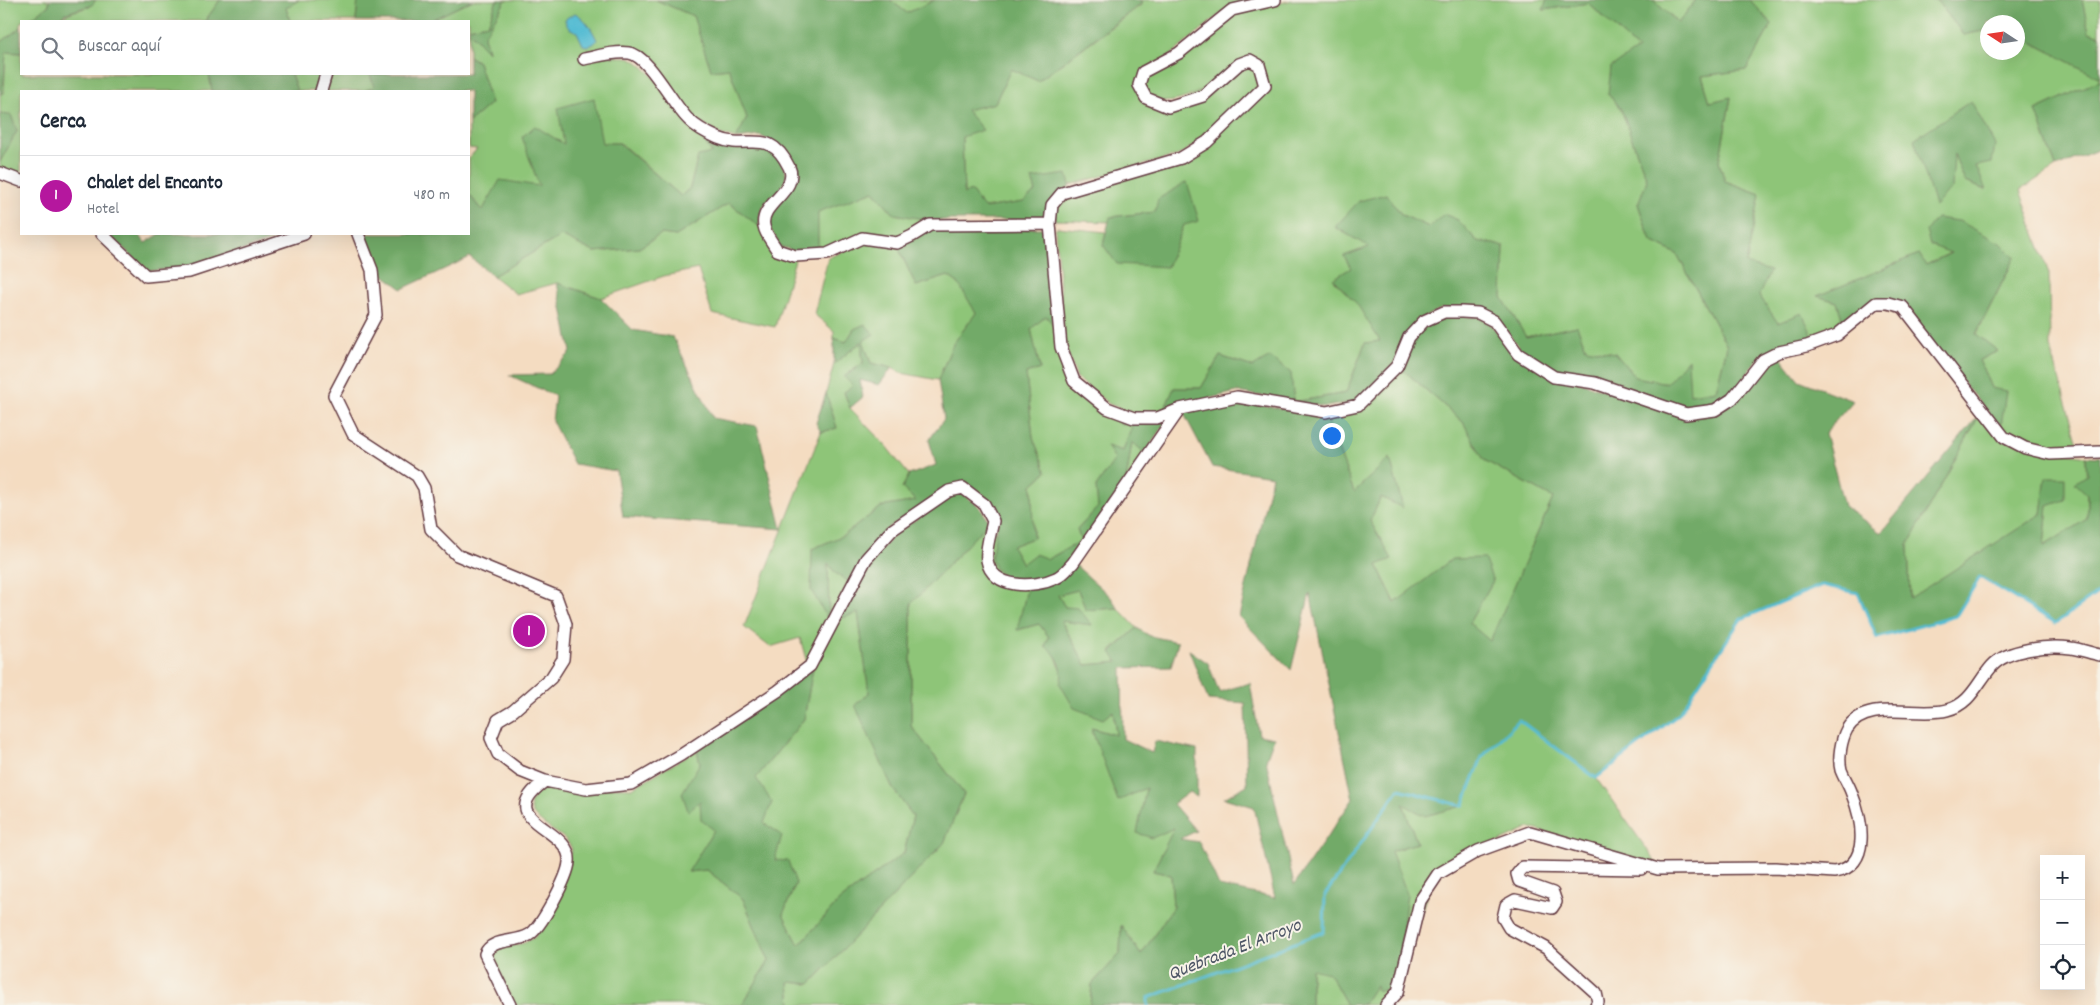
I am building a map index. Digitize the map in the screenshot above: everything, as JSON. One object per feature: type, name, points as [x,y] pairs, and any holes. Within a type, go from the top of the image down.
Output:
[{"type":"street","points":[[1275,0],[1232,10],[1179,53],[1143,72],[1139,85],[1146,98],[1168,107],[1203,96],[1239,64],[1250,60],[1259,65],[1265,86],[1207,142],[1181,158],[1062,193],[1052,205],[1050,224],[1061,347],[1074,381],[1107,408],[1134,418],[1157,418],[1180,409],[1237,397],[1326,412],[1358,405],[1397,366],[1409,338],[1424,321],[1444,312],[1462,312],[1478,313],[1494,321],[1518,354],[1554,377],[1596,382],[1686,414],[1715,410],[1732,399],[1764,360],[1779,352],[1807,346],[1837,335],[1876,303],[1888,303],[1903,307],[2004,437],[2025,448],[2050,454],[2100,452]]},
{"type":"street","points":[[584,59],[611,53],[632,53],[655,72],[666,92],[689,120],[717,138],[735,144],[761,141],[772,146],[784,159],[790,170],[790,180],[785,189],[765,212],[764,227],[777,250],[795,256],[827,254],[862,238],[897,243],[930,225],[1050,224]]},
{"type":"street","points":[[322,90],[326,75]]},
{"type":"street","points":[[0,174],[20,181]]},
{"type":"street","points":[[103,235],[146,276],[190,272],[301,235]]},
{"type":"street","points":[[358,235],[372,270],[376,315],[334,395],[353,434],[417,476],[424,488],[432,529],[457,555],[556,596],[566,624],[563,659],[551,678],[513,711],[498,720],[491,738],[498,754],[520,771],[545,782],[586,789],[631,784],[681,755],[778,691],[810,666],[866,559],[892,530],[949,491],[963,488],[984,504],[993,521],[986,559],[991,571],[1002,581],[1028,585],[1058,578],[1073,563],[1180,409]]},
{"type":"street","points":[[1596,1005],[1598,1002],[1596,993],[1546,948],[1509,928],[1503,918],[1506,905],[1515,900],[1552,908],[1556,902],[1553,893],[1519,881],[1517,874],[1522,867],[1774,868],[1843,871],[1852,866],[1859,856],[1862,832],[1853,794],[1841,768],[1841,744],[1848,728],[1860,717],[1877,711],[1946,711],[1959,706],[1970,698],[1992,666],[2002,657],[2019,652],[2041,648],[2070,648],[2100,655]]},
{"type":"street","points":[[510,1005],[485,954],[493,944],[522,939],[532,934],[552,903],[568,871],[570,859],[564,843],[534,822],[528,814],[526,803],[530,794],[545,782]]},
{"type":"street","points":[[1386,1005],[1398,992],[1420,901],[1438,874],[1478,851],[1530,832],[1658,869]]},
{"type":"green space","points":[[0,0],[49,0],[49,5],[29,20],[20,20],[20,28],[0,43]]},
{"type":"green space","points":[[49,0],[96,0],[92,5],[64,14],[60,20],[29,20],[49,5]]},
{"type":"green space","points":[[96,0],[220,0],[206,20],[60,20],[68,14],[92,4]]},
{"type":"green space","points":[[220,0],[299,0],[286,8],[290,20],[206,20]]},
{"type":"green space","points":[[299,0],[358,0],[356,20],[290,20],[286,8]]},
{"type":"green space","points":[[358,0],[473,0],[431,20],[356,20]]},
{"type":"green space","points":[[473,0],[497,0],[488,24],[470,28],[470,20],[431,20]]},
{"type":"green space","points":[[497,0],[506,0],[484,36],[488,52],[470,32],[470,28],[488,24]]},
{"type":"green space","points":[[506,0],[656,0],[693,16],[711,70],[729,68],[747,118],[736,139],[719,134],[691,117],[633,49],[611,57],[631,58],[651,74],[674,101],[712,153],[698,157],[690,188],[681,196],[620,143],[564,144],[539,186],[482,211],[470,195],[470,157],[477,149],[470,148],[470,121],[491,103],[478,62],[470,57],[470,32],[488,51],[484,36]]},
{"type":"green space","points":[[656,0],[890,0],[907,13],[935,0],[1141,0],[1141,4],[1038,81],[1011,69],[995,103],[966,110],[983,130],[962,137],[964,194],[971,191],[984,208],[1023,202],[1036,191],[1032,179],[1067,174],[1070,185],[1046,220],[930,220],[894,214],[874,191],[818,212],[818,250],[796,252],[780,246],[768,225],[769,214],[794,180],[775,143],[760,136],[736,139],[747,118],[729,68],[711,70],[693,16]]},
{"type":"green space","points":[[890,0],[935,0],[907,13]]},
{"type":"green space","points":[[1141,0],[1257,0],[1230,6],[1135,85],[1167,111],[1249,65],[1255,68],[1260,84],[1204,139],[1179,155],[1070,185],[1032,179],[1036,191],[1024,202],[983,208],[971,191],[964,194],[962,136],[982,130],[965,110],[995,103],[1011,68],[1038,81],[1141,5]]},
{"type":"green space","points":[[1293,0],[1547,0],[1544,10],[1588,3],[1638,49],[1608,94],[1621,109],[1647,180],[1638,204],[1651,241],[1677,254],[1727,346],[1716,390],[1690,395],[1667,383],[1635,377],[1615,353],[1586,348],[1577,326],[1526,337],[1502,297],[1504,246],[1477,241],[1458,220],[1429,227],[1402,215],[1386,194],[1336,228],[1370,247],[1344,256],[1351,268],[1333,280],[1357,303],[1380,341],[1365,343],[1346,393],[1293,402],[1253,367],[1220,356],[1201,388],[1174,388],[1164,410],[1156,414],[1135,414],[1109,404],[1077,378],[1065,346],[1055,229],[1058,227],[1106,232],[1103,245],[1167,267],[1184,225],[1155,212],[1111,217],[1109,222],[1055,220],[1056,207],[1065,196],[1183,162],[1269,87],[1250,56],[1202,90],[1173,101],[1160,101],[1149,95],[1144,84],[1146,75],[1233,14]]},
{"type":"green space","points":[[1547,0],[1653,0],[1678,23],[1696,0],[1750,0],[1772,24],[1746,70],[1702,76],[1710,102],[1731,97],[1719,162],[1725,181],[1760,194],[1746,264],[1770,271],[1759,295],[1778,323],[1802,313],[1814,339],[1778,348],[1761,356],[1730,396],[1713,406],[1686,409],[1598,379],[1555,373],[1521,350],[1496,317],[1479,309],[1443,308],[1422,318],[1406,335],[1394,364],[1356,401],[1326,407],[1295,402],[1346,393],[1365,343],[1380,341],[1357,304],[1333,279],[1351,268],[1344,256],[1369,247],[1335,227],[1359,201],[1386,194],[1402,215],[1429,227],[1444,214],[1458,220],[1477,241],[1504,246],[1502,297],[1526,337],[1577,326],[1586,348],[1615,353],[1635,377],[1667,383],[1688,359],[1690,394],[1716,390],[1727,346],[1677,254],[1651,241],[1638,204],[1647,180],[1621,109],[1608,94],[1611,67],[1638,49],[1588,3],[1543,10]]},
{"type":"green space","points":[[1653,0],[1696,0],[1678,23]]},
{"type":"green space","points":[[1750,0],[1936,0],[1964,35],[1980,32],[1980,60],[2025,60],[2025,39],[2100,78],[2100,80],[2036,110],[2056,167],[2020,190],[2049,274],[2050,347],[2079,448],[2048,448],[2025,443],[2007,434],[1999,421],[1991,388],[1979,360],[1998,351],[1976,335],[2015,257],[1930,245],[1952,252],[1926,265],[1919,254],[1818,296],[1837,302],[1844,325],[1835,331],[1814,339],[1778,324],[1759,295],[1746,264],[1760,194],[1725,181],[1719,162],[1731,98],[1710,102],[1702,76],[1746,70],[1772,24]],"holes":[[[1954,153],[1976,166],[1985,190],[1965,182]]]},
{"type":"green space","points":[[1936,0],[2082,0],[2089,32],[2100,36],[2100,78],[2025,39],[2025,15],[1980,15],[1980,32],[1964,35]]},
{"type":"green space","points":[[2082,0],[2100,0],[2100,36],[2089,32]]},
{"type":"green space","points":[[20,28],[20,53],[6,52],[3,92],[0,95],[0,43]]},
{"type":"green space","points":[[6,52],[20,53],[20,75],[209,75],[212,90],[20,90],[20,177],[0,169],[0,162],[17,131],[11,115],[0,114],[0,95],[4,92]]},
{"type":"green space","points":[[470,57],[478,62],[491,103],[470,121],[470,90],[366,90],[374,87],[370,75],[470,75]]},
{"type":"green space","points":[[209,75],[291,75],[297,90],[212,90]]},
{"type":"green space","points":[[291,75],[370,75],[374,87],[366,90],[297,90]]},
{"type":"green space","points":[[2100,80],[2100,149],[2056,167],[2036,110]]},
{"type":"green space","points":[[594,98],[602,143],[619,143],[681,196],[690,188],[698,156],[712,153],[696,129],[724,146],[737,148],[761,145],[765,147],[782,163],[786,173],[785,182],[763,206],[759,226],[729,203],[676,236],[661,234],[639,248],[594,252],[561,236],[493,276],[470,257],[402,289],[377,270],[362,235],[470,235],[470,195],[482,211],[500,180],[539,186],[522,137],[535,126],[564,144],[558,108]]},
{"type":"green space","points":[[1971,101],[1995,145],[1992,163],[1976,166],[1986,190],[1965,182],[1954,154],[1952,188],[1935,206],[1914,139]]},
{"type":"green space","points":[[0,114],[11,115],[17,131],[0,162]]},
{"type":"green space","points":[[1187,182],[1199,221],[1184,225],[1167,267],[1117,264],[1103,245],[1110,217],[1155,212],[1158,199]]},
{"type":"green space","points":[[874,191],[894,214],[930,220],[896,239],[862,233],[825,250],[818,250],[817,212]]},
{"type":"green space","points":[[729,203],[759,226],[795,260],[775,327],[712,314],[698,269],[664,276],[601,298],[557,283],[516,294],[493,276],[561,236],[594,252],[639,248],[661,234],[676,236]]},
{"type":"green space","points":[[1936,218],[1959,221],[2002,244],[2015,257],[1976,334],[1998,351],[1979,360],[1991,388],[2006,391],[2001,427],[1890,298],[1844,325],[1837,302],[1817,296],[1919,254],[1926,265],[1951,253],[1930,245],[1926,231]]},
{"type":"green space","points":[[932,228],[1046,228],[1055,327],[1046,316],[1031,329],[1040,369],[1026,374],[1033,437],[1046,472],[1032,485],[1033,538],[1012,546],[1022,564],[1035,554],[1048,559],[1081,541],[1077,530],[1098,507],[1096,487],[1115,459],[1107,446],[1123,451],[1132,426],[1119,423],[1115,415],[1169,418],[1145,453],[1132,442],[1126,481],[1070,560],[1056,574],[1028,581],[1004,577],[995,568],[991,558],[998,520],[964,484],[889,527],[849,582],[835,573],[828,563],[829,621],[811,590],[812,549],[844,535],[881,507],[916,501],[902,488],[909,475],[936,465],[929,440],[944,419],[938,380],[953,344],[976,313],[958,283],[948,276],[916,286],[898,247]]},
{"type":"green space","points":[[109,235],[140,235],[145,243],[158,235],[287,235],[189,268],[148,271]]},
{"type":"green space","points":[[863,242],[898,247],[916,286],[948,276],[958,283],[977,312],[953,344],[938,380],[901,373],[892,368],[871,363],[863,341],[854,329],[846,342],[834,338],[834,331],[814,314],[828,258]]},
{"type":"green space","points":[[557,283],[601,298],[633,330],[673,337],[713,418],[757,426],[782,529],[623,517],[616,471],[574,464],[552,421],[555,396],[509,375],[550,374],[571,352]]},
{"type":"green space","points":[[1046,316],[1055,327],[1070,383],[1133,426],[1123,451],[1108,447],[1115,459],[1096,487],[1098,507],[1077,530],[1081,541],[1048,559],[1022,564],[1012,546],[1033,538],[1032,485],[1046,472],[1033,437],[1026,374],[1040,369],[1031,329]]},
{"type":"green space","points":[[1445,316],[1478,317],[1491,324],[1515,356],[1594,387],[1630,398],[1716,414],[1766,363],[1780,356],[1799,380],[1853,401],[1825,433],[1844,506],[1881,533],[1980,414],[1908,545],[1910,598],[2041,514],[2046,477],[2065,477],[2065,500],[2048,506],[2044,546],[2087,519],[2087,494],[2075,483],[2087,475],[2086,456],[2100,457],[2100,591],[2056,623],[1980,578],[1956,616],[1877,638],[1858,594],[1822,585],[1741,619],[1679,714],[1596,778],[1519,720],[1482,757],[1463,806],[1425,816],[1403,804],[1417,843],[1391,851],[1407,894],[1395,990],[1380,1005],[1386,989],[1377,992],[1376,985],[1363,1004],[1347,1005],[1329,973],[1311,969],[1311,1005],[1090,1005],[1092,984],[1120,954],[1121,925],[1141,955],[1173,907],[1171,875],[1153,871],[1174,828],[1152,838],[1137,833],[1146,788],[1118,801],[1091,728],[1116,735],[1113,711],[1103,719],[1074,708],[1060,684],[1062,673],[1057,658],[1045,646],[1049,637],[1039,624],[1017,630],[1028,585],[1042,583],[1073,563],[1110,596],[1118,608],[1086,610],[1078,590],[1058,595],[1065,607],[1078,608],[1092,625],[1061,621],[1086,665],[1118,662],[1111,652],[1137,628],[1150,636],[1178,642],[1171,667],[1122,668],[1123,739],[1152,753],[1155,741],[1197,750],[1197,797],[1189,792],[1173,804],[1196,831],[1180,839],[1199,842],[1219,886],[1275,898],[1254,807],[1224,798],[1247,785],[1245,703],[1208,700],[1189,650],[1208,663],[1219,692],[1250,683],[1259,735],[1274,738],[1266,760],[1294,885],[1353,799],[1310,593],[1291,670],[1239,617],[1272,476],[1212,467],[1183,412],[1237,401],[1326,416],[1354,492],[1390,458],[1403,508],[1381,497],[1370,521],[1392,559],[1377,565],[1395,603],[1452,559],[1484,558],[1493,581],[1469,623],[1490,641],[1553,498],[1484,460],[1463,422],[1401,368],[1416,336],[1427,326]]},
{"type":"green space","points":[[865,324],[874,334],[863,341],[871,363],[892,368],[879,385],[860,380],[863,397],[850,408],[844,392],[853,386],[844,377],[863,363],[861,342],[834,364],[834,338],[846,342],[854,329]]},
{"type":"green space","points":[[861,342],[863,363],[844,377],[854,387],[844,392],[850,408],[885,445],[909,475],[902,488],[916,501],[881,507],[844,535],[812,549],[829,619],[828,562],[849,582],[807,663],[800,638],[770,647],[744,627],[821,432],[837,428],[826,393],[834,364]]},
{"type":"green space","points":[[1220,356],[1253,367],[1270,357],[1291,373],[1294,402],[1237,392],[1164,410],[1174,388],[1201,388]]},
{"type":"green space","points":[[1401,368],[1463,422],[1484,460],[1553,498],[1490,642],[1469,623],[1493,581],[1452,559],[1396,604],[1377,565],[1391,558],[1370,521],[1381,497],[1402,507],[1390,459],[1354,492],[1326,416]]},
{"type":"green space","points":[[826,393],[837,428],[821,432],[816,423]]},
{"type":"green space","points":[[1980,414],[2001,440],[2086,456],[2087,519],[2044,546],[2048,505],[2046,478],[2041,514],[1910,599],[1908,545]]},
{"type":"green space","points":[[1132,442],[1145,453],[1126,481]]},
{"type":"green space","points":[[962,493],[980,507],[989,522],[911,604],[911,726],[964,794],[944,843],[810,984],[789,982],[791,1005],[742,1005],[769,961],[743,899],[707,870],[688,872],[714,830],[701,820],[700,801],[688,811],[682,793],[700,763],[697,750],[813,668],[804,719],[756,778],[772,802],[764,823],[782,835],[775,860],[788,861],[796,883],[783,914],[799,945],[840,900],[904,853],[913,816],[893,789],[855,705],[869,693],[858,613],[839,619],[870,561],[895,534],[951,495]]},
{"type":"green space","points":[[989,522],[1028,585],[1018,630],[1039,624],[1049,637],[1063,676],[1113,711],[1116,735],[1092,728],[1118,800],[1146,788],[1175,828],[1153,871],[1171,875],[1173,907],[1141,955],[1121,926],[1120,954],[1092,984],[1090,1005],[791,1005],[789,982],[810,984],[944,843],[964,794],[911,726],[911,604]]},
{"type":"green space","points":[[1078,590],[1086,610],[1118,608],[1137,628],[1111,651],[1119,662],[1086,665],[1061,620],[1092,624],[1065,607],[1058,595]]},
{"type":"green space","points":[[858,612],[869,693],[893,789],[913,816],[904,853],[840,900],[799,945],[783,914],[796,883],[774,860],[763,823],[756,778],[804,719],[813,668],[839,619]]},
{"type":"green space","points":[[1519,720],[1596,778],[1658,865],[1530,828],[1435,871],[1395,990],[1391,851],[1417,843],[1403,804],[1463,806],[1482,757]]},
{"type":"green space","points":[[697,750],[700,763],[700,801],[714,830],[689,872],[707,870],[743,899],[769,961],[742,1005],[514,1005],[490,954],[495,949],[524,943],[535,937],[572,849],[565,839],[535,816],[531,809],[534,796],[546,786],[632,788]]},
{"type":"green space","points":[[1311,968],[1329,973],[1347,1005],[1311,1005]]},
{"type":"green space","points":[[1376,984],[1386,989],[1380,1005],[1358,1005],[1363,1004]]},
{"type":"water","points":[[575,13],[585,21],[593,32],[597,40],[593,44],[583,45],[577,32],[566,24],[565,19]]},
{"type":"waterway","name":"Quebrada El Arroyo","points":[[1148,1005],[1148,998],[1324,932],[1325,895],[1399,789],[1463,806],[1482,757],[1519,720],[1596,778],[1679,714],[1741,619],[1822,585],[1858,593],[1877,638],[1956,616],[1980,577],[2056,623],[2100,591]]},
{"type":"place","name":"Chalet del Encanto","points":[[529,631]]}]
